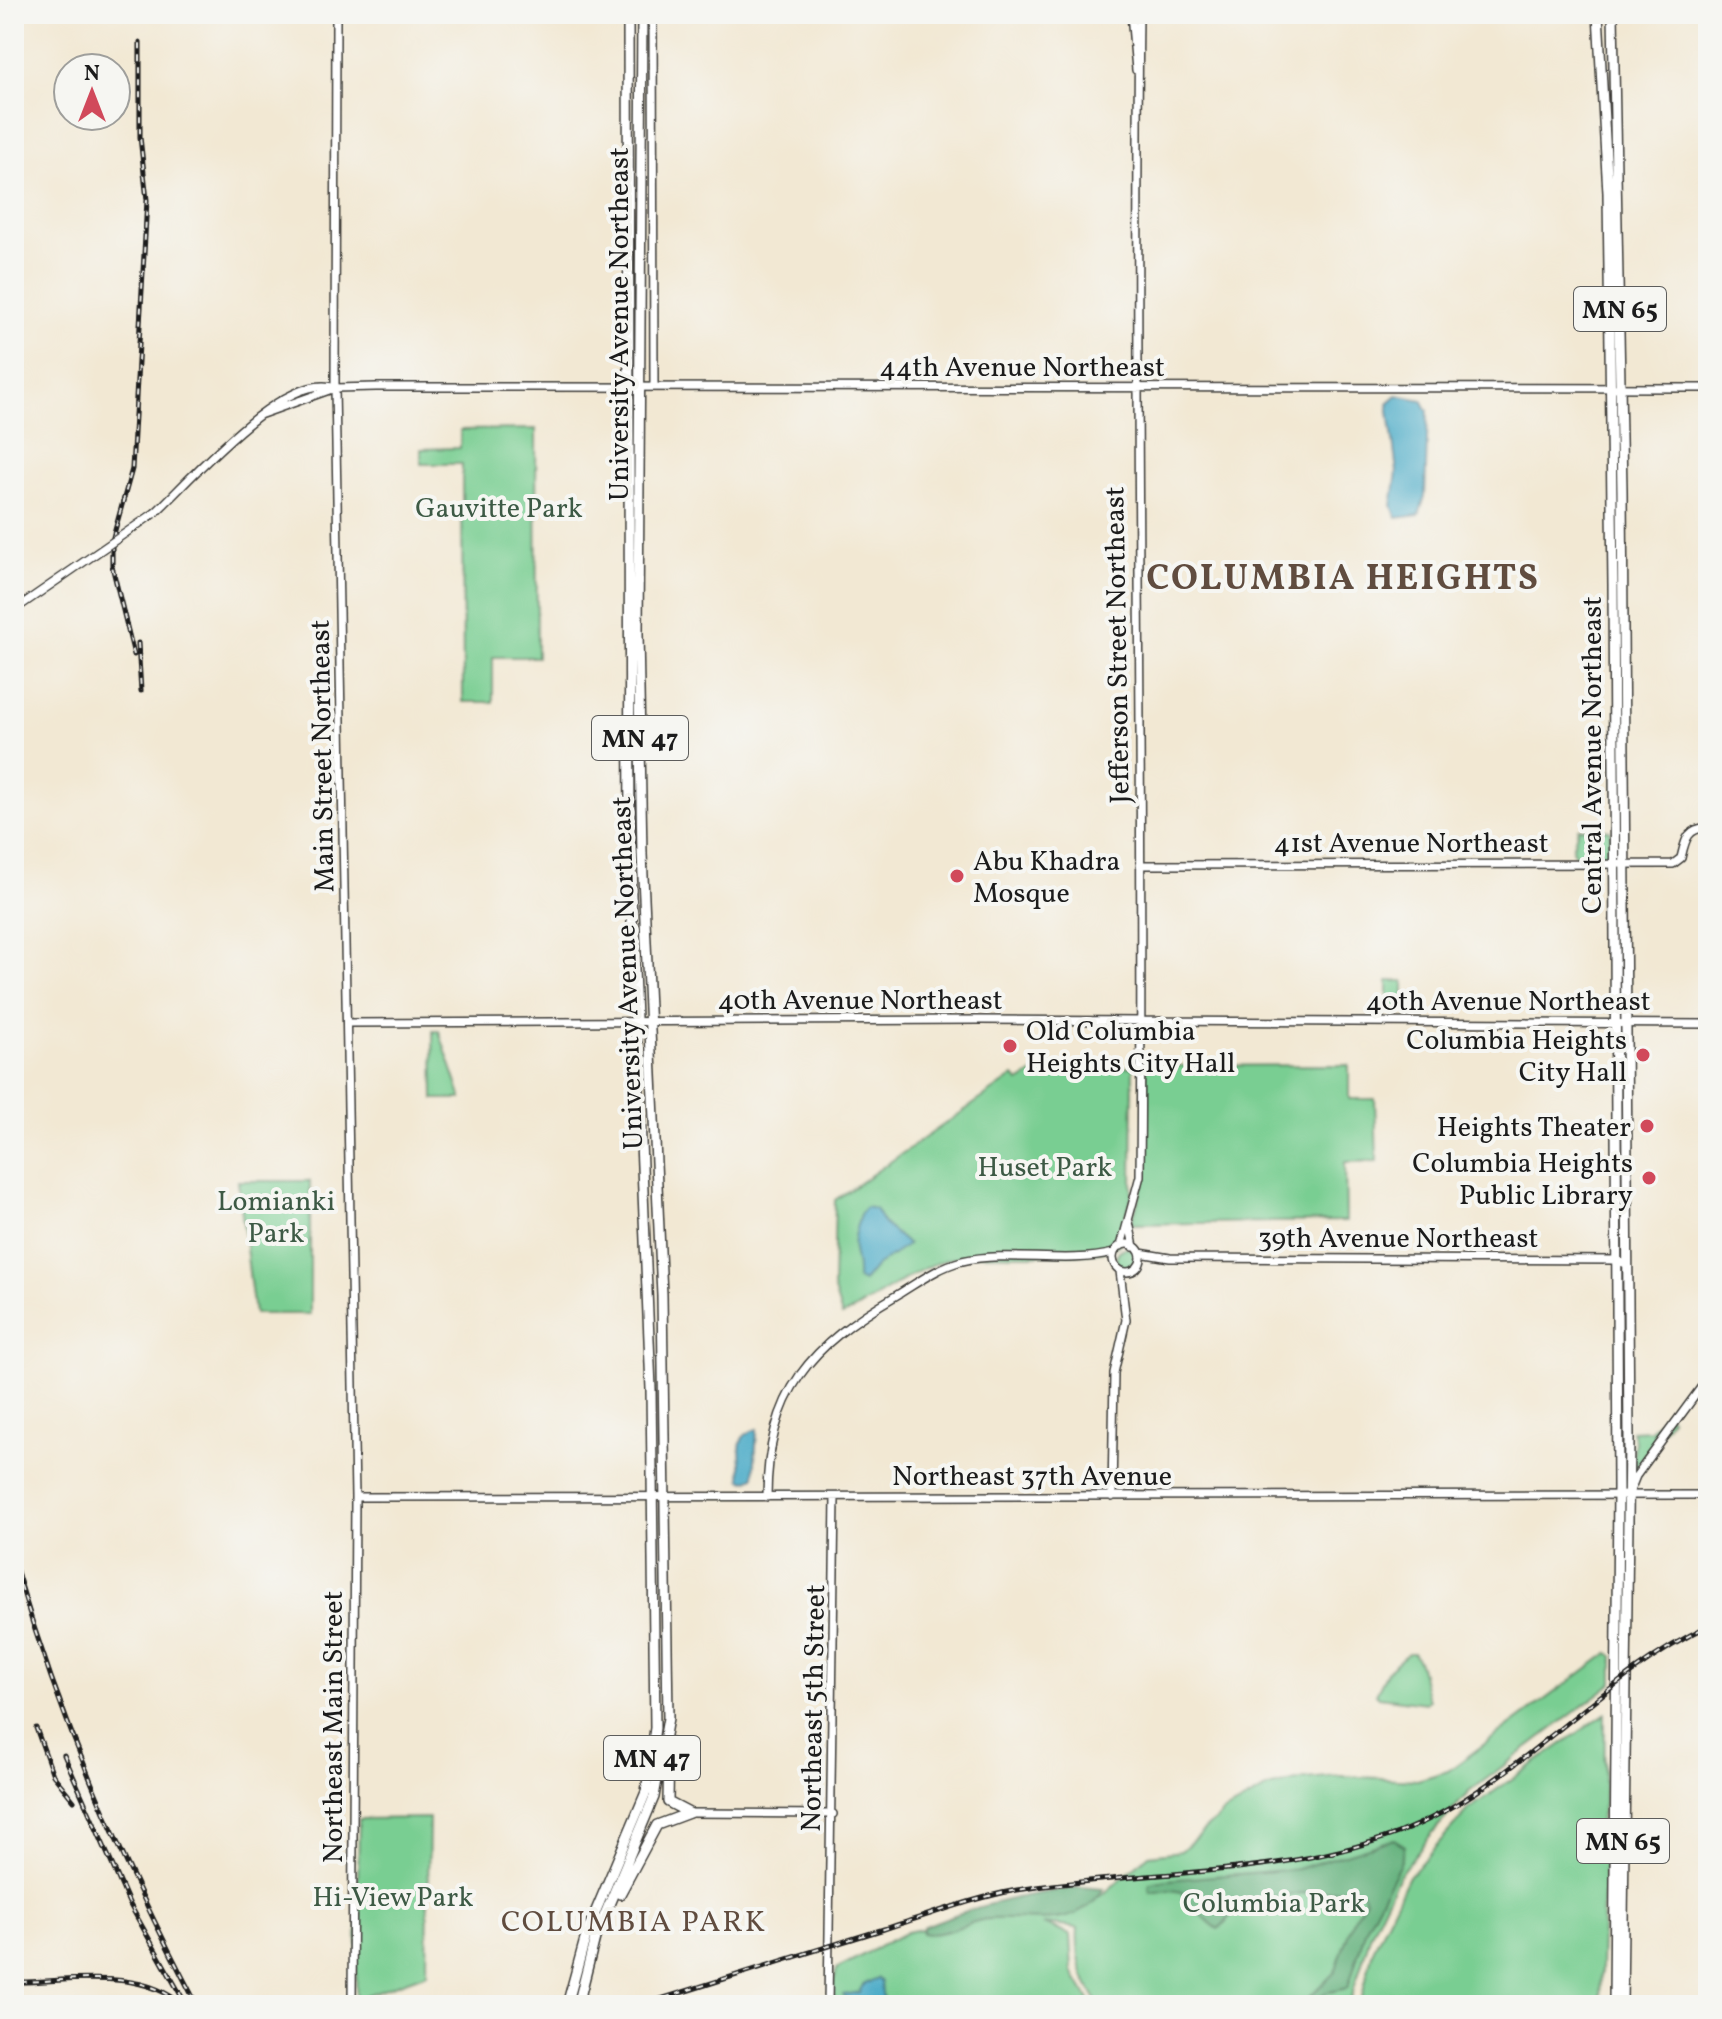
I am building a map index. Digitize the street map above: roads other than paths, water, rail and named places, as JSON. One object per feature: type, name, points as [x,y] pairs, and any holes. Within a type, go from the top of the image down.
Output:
[{"type":"main road","name":"University Avenue Northeast","points":[[628,14],[635,386]]},
{"type":"main road","name":"University Avenue Northeast","points":[[642,14],[630,870],[644,1022],[662,1295],[663,1497]]},
{"type":"main road","name":"Central Avenue Northeast","points":[[1598,14],[1608,193],[1618,786]]},
{"type":"main road","name":"Central Avenue Northeast","points":[[1613,14],[1621,389],[1618,864],[1629,1439],[1623,1496]]},
{"type":"main road","name":"University Avenue Northeast","points":[[644,1022],[651,1497]]},
{"type":"main road","name":"Central Avenue Northeast","points":[[1620,1023],[1615,1260],[1617,1400],[1623,1496]]},
{"type":"main road","points":[[1617,1369],[1623,1400],[1628,1404]]},
{"type":"main road","points":[[1617,1400],[1629,1439]]},
{"type":"main road","name":"MN 65","points":[[1614,2005],[1623,1496]]},
{"type":"main road","name":"MN 65","points":[[1622,2005],[1623,1496]]},
{"type":"main road","name":"MN 47","points":[[573,2004],[578,1957],[642,1803],[651,1770],[655,1728],[651,1497]]},
{"type":"main road","name":"MN 47","points":[[573,2004],[654,1797],[668,1718],[663,1497]]},
{"type":"main road","points":[[668,1718],[668,1802],[689,1813]]},
{"type":"main road","points":[[605,1917],[657,1825],[689,1813]]},
{"type":"street","name":"Main Street Northeast","points":[[336,14],[335,388],[355,1497]]},
{"type":"street","name":"University Avenue Northeast","points":[[653,14],[654,386]]},
{"type":"street","name":"Jefferson Street Northeast","points":[[1131,14],[1136,70]]},
{"type":"street","name":"Jefferson Street Northeast","points":[[1121,1246],[1140,1176],[1136,389],[1136,70],[1139,14]]},
{"type":"street","name":"44th Avenue Northeast","points":[[14,610],[156,512],[262,414],[335,388],[1708,388]]},
{"type":"street","name":"41st Avenue Northeast","points":[[1140,865],[1673,864],[1681,858],[1686,837],[1692,831],[1708,828]]},
{"type":"street","name":"40th Avenue Northeast","points":[[348,1023],[1140,1021],[1708,1024]]},
{"type":"street","name":"Jefferson Street Northeast","points":[[1128,1217],[1137,1250]]},
{"type":"street","points":[[767,1497],[769,1453],[788,1396],[812,1357],[844,1327],[933,1273],[960,1262],[1078,1258],[1114,1253],[1121,1246],[1137,1250],[1139,1264],[1132,1271],[1126,1300]]},
{"type":"street","name":"39th Avenue Northeast","points":[[1137,1250],[1170,1258]]},
{"type":"street","points":[[1114,1253],[1114,1264]]},
{"type":"street","points":[[1078,1258],[1114,1264],[1120,1271],[1126,1300],[1126,1320],[1114,1373],[1112,1497]]},
{"type":"street","name":"39th Avenue Northeast","points":[[1139,1264],[1170,1258],[1615,1260],[1626,1264]]},
{"type":"street","points":[[1120,1271],[1132,1271]]},
{"type":"street","points":[[1623,1496],[1708,1378]]},
{"type":"street","name":"Northeast 37th Avenue","points":[[355,1497],[1708,1495]]},
{"type":"street","name":"Northeast Main Street","points":[[352,2005],[355,1497]]},
{"type":"street","name":"Northeast 5th Street","points":[[828,2005],[832,1920],[835,1497]]},
{"type":"street","points":[[689,1813],[833,1814]]},
{"type":"water","points":[[1397,395],[1422,400],[1428,411],[1425,496],[1419,515],[1397,518],[1392,506],[1397,472],[1388,403]]},
{"type":"water","points":[[866,1207],[875,1209],[884,1224],[908,1245],[876,1266],[863,1282],[857,1279],[853,1242],[860,1216]]},
{"type":"water","points":[[757,1429],[754,1477],[746,1481],[741,1479],[741,1442]]},
{"type":"water","points":[[877,1978],[881,1982],[883,2005],[855,2004],[843,1995],[859,1992],[863,1985]]},
{"type":"railway","points":[[134,655],[112,566],[112,541],[132,469],[147,200],[140,137],[140,42]]},
{"type":"railway","points":[[138,643],[141,691]]},
{"type":"railway","points":[[14,1562],[51,1679],[94,1788],[142,1896],[197,2005]]},
{"type":"railway","points":[[642,2005],[1000,1893],[1065,1883],[1257,1866],[1351,1848],[1398,1833],[1441,1813],[1480,1789],[1628,1675],[1708,1626]]},
{"type":"railway","points":[[36,1728],[53,1775],[74,1801]]},
{"type":"railway","points":[[64,1755],[129,1903],[183,1999]]},
{"type":"railway","points":[[21,1982],[84,1979],[127,1981],[166,1993],[182,2005]]},
{"type":"place","name":"Abu Khadra Mosque","points":[[957,876]]},
{"type":"place","name":"Old Columbia Heights City Hall","points":[[1010,1046]]},
{"type":"place","name":"Columbia Heights City Hall","points":[[1643,1055]]},
{"type":"place","name":"Heights Theater","points":[[1647,1126]]},
{"type":"place","name":"Columbia Heights Public Library","points":[[1649,1178]]},
{"type":"district","name":"COLUMBIA HEIGHTS","points":[[1343,576]]},
{"type":"district","name":"COLUMBIA PARK","points":[[634,1921]]},
{"type":"park label","name":"Gauvitte Park","points":[[499,507]]},
{"type":"park label","name":"Huset Park","points":[[1045,1166]]},
{"type":"park label","name":"Lomianki Park","points":[[276,1216]]},
{"type":"park label","name":"Hi-View Park","points":[[393,1896]]},
{"type":"park label","name":"Columbia Park","points":[[1274,1902]]}]
